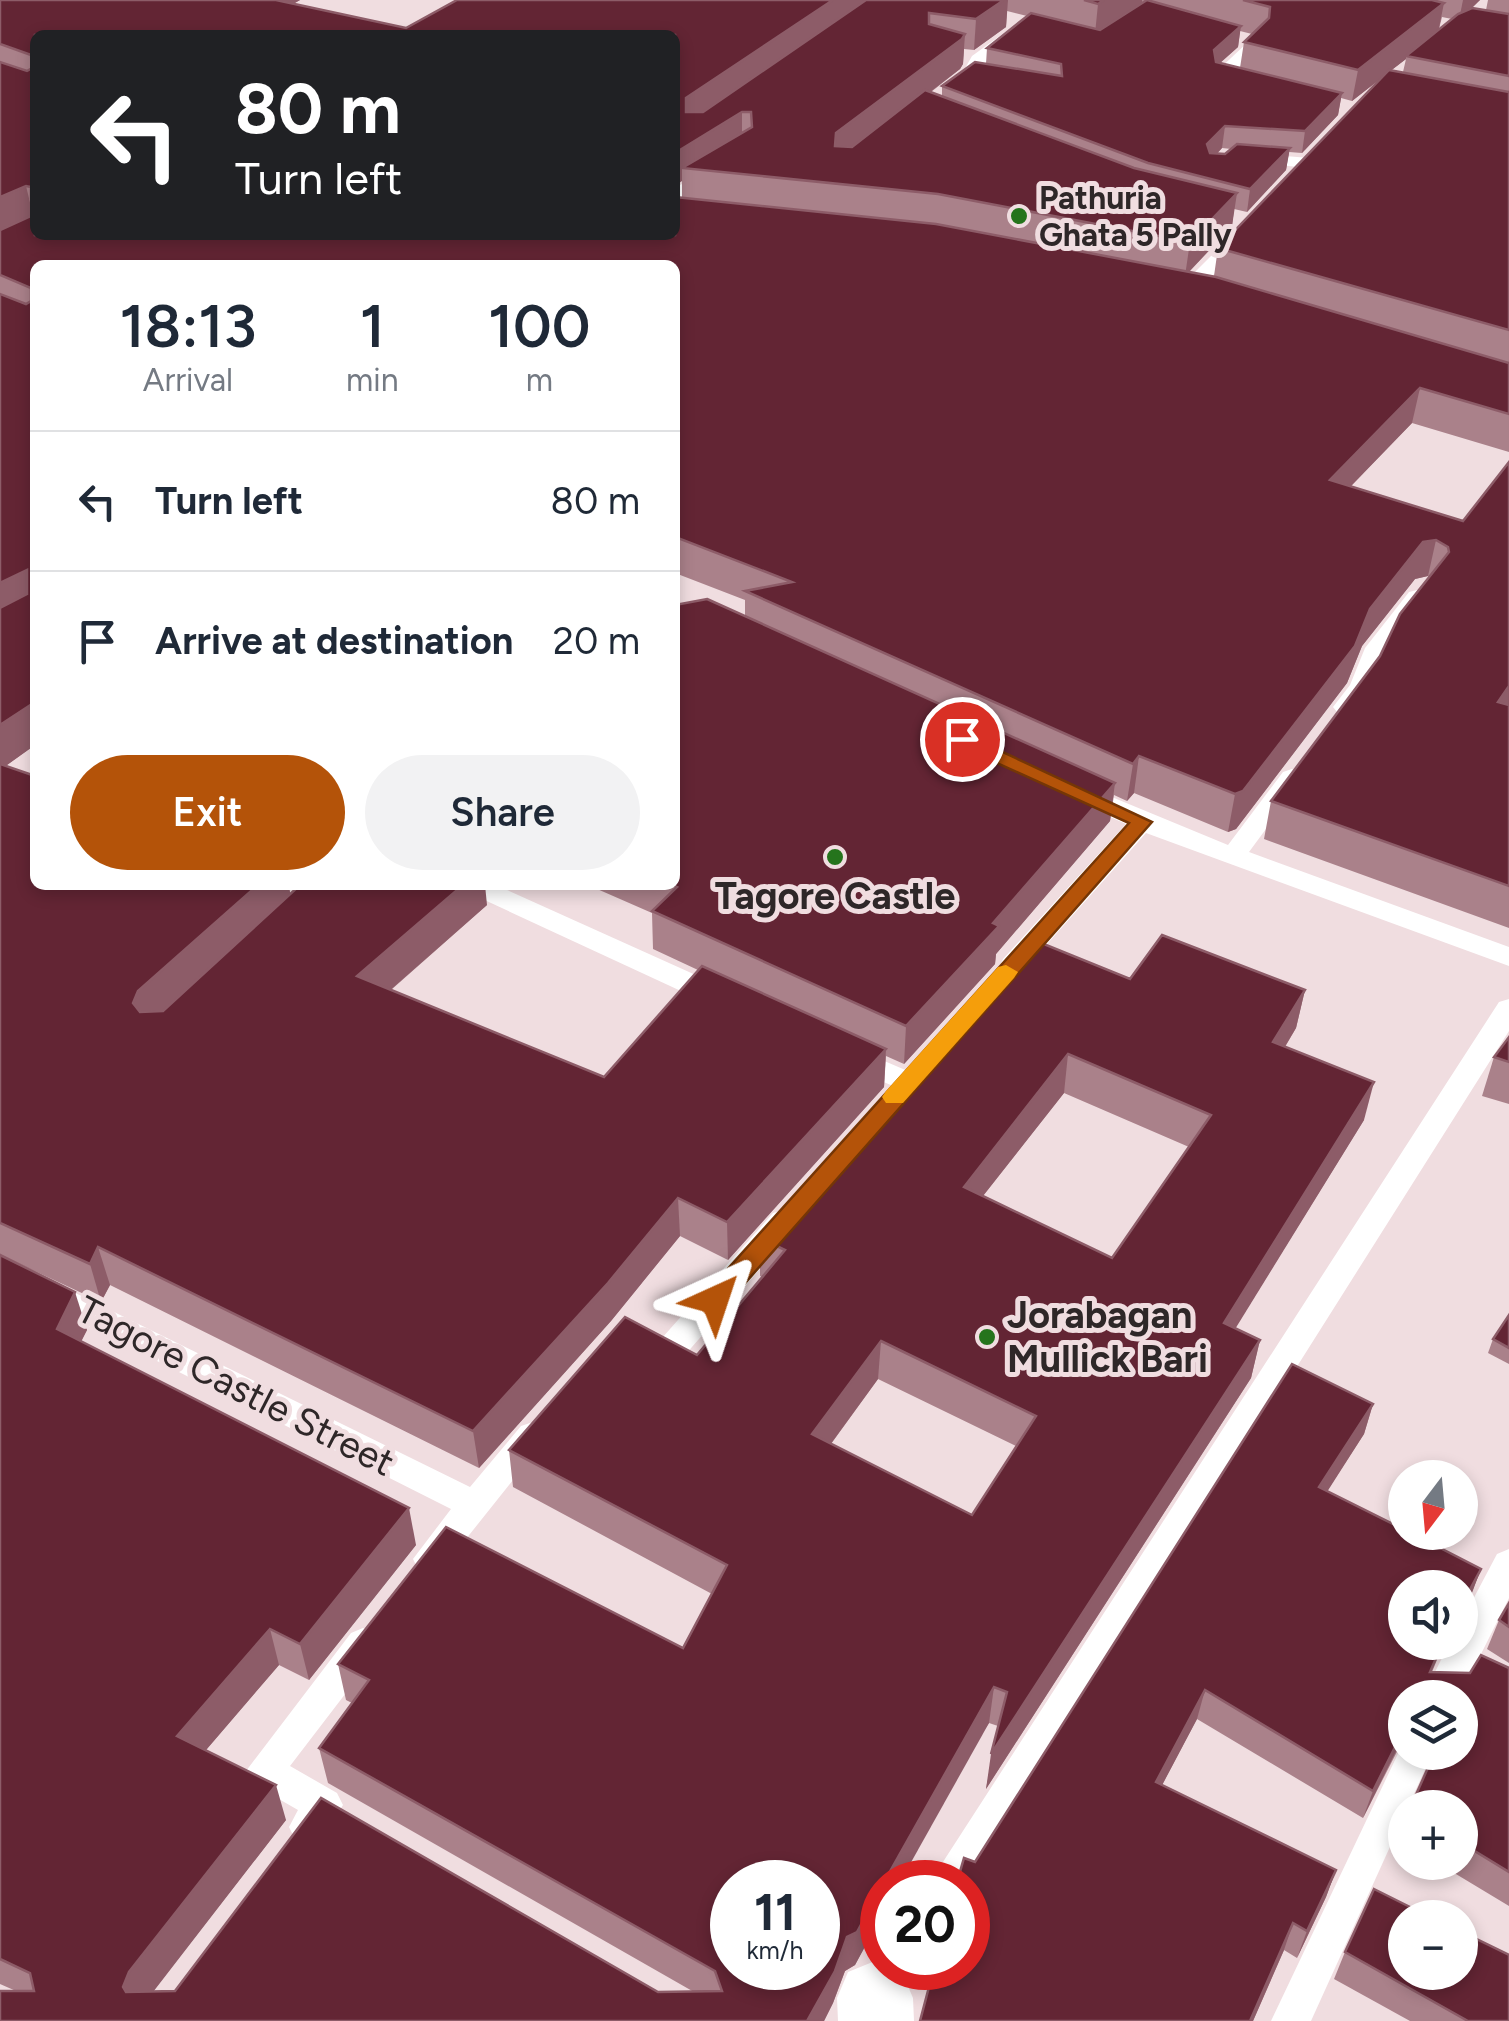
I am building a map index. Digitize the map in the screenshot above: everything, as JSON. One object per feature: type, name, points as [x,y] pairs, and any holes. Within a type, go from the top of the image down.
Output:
[{"type":"lane","points":[[933,102],[1024,26],[1005,17]]},
{"type":"lane","points":[[1236,38],[1256,42],[1220,78],[1258,87]]},
{"type":"lane","points":[[1228,156],[1309,163]]},
{"type":"lane","points":[[680,193],[730,160]]},
{"type":"lane","points":[[1187,291],[1247,220]]},
{"type":"lane","points":[[1326,732],[1361,686],[1377,648],[1426,586]]},
{"type":"lane","points":[[1233,856],[1302,763]]},
{"type":"lane","points":[[1052,780],[1142,822],[1509,957]]},
{"type":"lane","points":[[986,996],[1142,822]]},
{"type":"lane","points":[[485,890],[745,1008]]},
{"type":"lane","points":[[962,1860],[1509,1009]]},
{"type":"lane","points":[[835,1050],[907,1082]]},
{"type":"lane","points":[[882,1111],[933,1054]]},
{"type":"lane","points":[[609,1348],[622,1334],[666,1354],[806,1197]]},
{"type":"lane","name":"Tagore Castle Street","points":[[0,1268],[473,1504]]},
{"type":"lane","points":[[412,1582],[473,1504],[560,1405]]},
{"type":"lane","points":[[1478,1621],[1509,1564]]},
{"type":"lane","points":[[358,1825],[264,1771],[387,1614]]},
{"type":"lane","points":[[1466,1660],[1492,1674]]},
{"type":"lane","points":[[1291,2021],[1407,1770]]},
{"type":"lane","points":[[289,1851],[324,1805]]},
{"type":"building","points":[[0,0],[276,0],[406,28],[457,0],[833,0],[686,98],[686,112],[703,112],[866,0],[1004,0],[976,19],[929,13],[929,24],[965,34],[962,39],[836,133],[835,146],[852,147],[925,90],[1134,168],[1237,193],[1190,242],[938,194],[682,168],[752,127],[751,112],[742,112],[680,150],[680,30],[30,30],[30,55],[0,44]]},
{"type":"building","points":[[1147,0],[1241,26],[1214,50],[1216,62],[1342,93],[1305,131],[1225,126],[1207,144],[1210,153],[1225,154],[1237,144],[1290,148],[1250,189],[1148,163],[942,86],[975,62],[1062,76],[1061,64],[987,48],[1031,13],[1100,30]]},
{"type":"building","points":[[1243,0],[1444,3],[1358,70],[1244,42],[1269,18],[1270,7]]},
{"type":"building","points":[[1472,8],[1509,14],[1509,76],[1406,56],[1458,14]]},
{"type":"building","points":[[0,62],[30,69],[30,187],[0,197]]},
{"type":"building","points":[[1389,70],[1509,92],[1509,330],[1218,248]]},
{"type":"building","points":[[680,198],[936,224],[1216,277],[1509,363],[1509,414],[1420,388],[1330,480],[1463,521],[1509,462],[1509,686],[1498,702],[1509,705],[1509,886],[1271,801],[1380,656],[1400,614],[1449,552],[1436,540],[1423,542],[1370,609],[1355,646],[1243,791],[1235,794],[1139,756],[1133,764],[745,591],[792,582],[680,539],[680,260],[30,260],[30,288],[0,275],[0,230],[30,216],[30,240],[680,240]]},
{"type":"building","points":[[0,294],[26,304],[30,302],[30,705],[0,725],[0,608],[27,594],[27,570],[0,583]]},
{"type":"building","name":"Tagore Castle","points":[[707,599],[1115,783],[993,923],[999,926],[906,1026],[652,911],[674,890],[680,890],[680,604]]},
{"type":"building","points":[[0,764],[30,774],[30,890],[252,890],[138,991],[133,1003],[140,1012],[163,1011],[295,890],[457,890],[357,976],[604,1077],[702,966],[886,1049],[727,1222],[678,1198],[608,1283],[473,1431],[98,1247],[90,1264],[0,1223]]},
{"type":"building","points":[[1162,935],[1305,990],[1273,1042],[1374,1082],[1224,1323],[1260,1340],[991,1754],[1007,1692],[994,1687],[896,1860],[860,1860],[860,1926],[847,1937],[840,1957],[840,1860],[710,1860],[710,1968],[319,1748],[369,1680],[338,1664],[446,1527],[683,1648],[727,1565],[509,1450],[625,1317],[697,1355],[785,1250],[760,1238],[1029,938],[1130,979]],"holes":[[[1068,1054],[1211,1115],[1112,1258],[964,1187]],[[881,1341],[1036,1416],[972,1515],[812,1434]]]},
{"type":"building","points":[[1509,1037],[1509,1062],[1494,1057]]},
{"type":"building","points":[[0,1255],[75,1292],[57,1329],[409,1508],[300,1644],[270,1629],[177,1736],[276,1785],[129,1972],[123,1987],[126,1992],[175,1991],[321,1798],[658,1992],[824,1990],[807,2021],[0,2021],[0,1991],[34,1991],[30,1973],[0,1959]]},
{"type":"building","points":[[1509,1315],[1509,1348],[1493,1339]]},
{"type":"building","points":[[1292,1364],[1373,1404],[1319,1487],[1388,1522],[1388,1550],[1444,1550],[1481,1569],[1478,1575],[1478,1570],[1388,1570],[1388,1660],[1435,1660],[1430,1672],[1470,1673],[1481,1655],[1509,1668],[1509,1872],[1478,1853],[1478,1790],[1418,1790],[1427,1770],[1478,1770],[1478,1680],[1388,1680],[1388,1761],[1373,1791],[1205,1690],[1156,1782],[1336,1870],[1307,1931],[1293,1923],[1250,2021],[920,2021],[928,1990],[990,1990],[990,1860],[976,1860]]},
{"type":"building","points":[[1509,1603],[1509,1627],[1499,1620]]},
{"type":"building","points":[[1374,1889],[1396,1900],[1388,1900],[1388,1976],[1345,1952]]},
{"type":"building","points":[[1478,1940],[1509,1955],[1509,2021],[1468,2021],[1413,1990],[1478,1990]]},
{"type":"slow traffic","points":[[894,1097],[1006,972]]},
{"type":"place","name":"Pathuria Ghata 5 Pally","points":[[1019,216]]},
{"type":"place","name":"Tagore Castle","points":[[835,857]]},
{"type":"place","name":"Jorabagan Mullick Bari","points":[[987,1337]]},
{"type":"route","points":[[715,1300],[1142,822],[962,739]]}]
